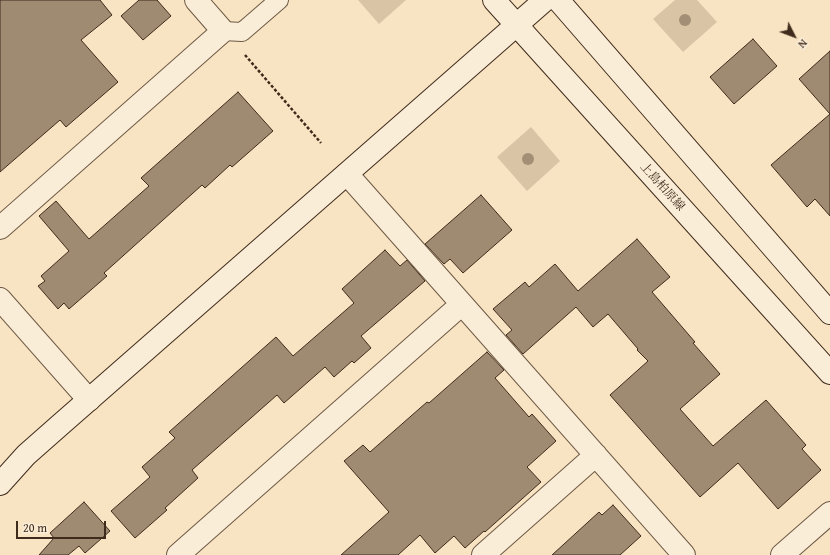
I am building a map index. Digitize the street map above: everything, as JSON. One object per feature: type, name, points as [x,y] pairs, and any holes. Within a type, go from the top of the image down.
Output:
[{"type":"street","points":[[0,228],[223,31],[196,0]]},
{"type":"street","name":"上島柏原線","points":[[494,0],[830,373]]},
{"type":"street","points":[[0,484],[26,455],[545,0]]},
{"type":"street","points":[[558,0],[830,313]]},
{"type":"street","points":[[347,174],[684,555]]},
{"type":"street","points":[[0,299],[89,400]]},
{"type":"street","points":[[178,555],[462,304]]},
{"type":"street","points":[[483,555],[596,455]]},
{"type":"street","points":[[782,555],[830,513]]},
{"type":"lane","points":[[223,31],[242,32],[279,0]]},
{"type":"path","points":[[223,31],[321,143]]},
{"type":"shaded area","points":[[358,0],[406,0],[379,24]]},
{"type":"shaded area","points":[[675,0],[697,0],[717,22],[683,52],[653,19]]},
{"type":"shaded area","points":[[531,127],[560,161],[527,191],[497,157]]},
{"type":"building","points":[[0,0],[100,0],[112,15],[81,40],[118,82],[66,127],[60,120],[0,172]]},
{"type":"building","points":[[139,0],[157,0],[171,16],[143,40],[121,16]]},
{"type":"building","points":[[753,39],[777,66],[734,104],[710,77]]},
{"type":"building","points":[[830,51],[830,114],[799,79]]},
{"type":"building","points":[[238,92],[273,131],[232,167],[230,165],[205,188],[202,185],[104,273],[107,276],[69,309],[64,303],[58,309],[38,286],[45,281],[41,276],[69,251],[39,216],[56,201],[89,239],[149,186],[141,178]]},
{"type":"building","points":[[830,114],[830,216],[815,199],[807,207],[771,165]]},
{"type":"building","points":[[481,195],[512,230],[463,273],[450,259],[444,264],[425,244]]},
{"type":"building","points":[[637,239],[670,277],[652,292],[720,374],[680,409],[713,446],[766,400],[806,445],[802,449],[821,470],[778,509],[738,463],[700,497],[610,395],[648,361],[637,350],[638,349],[608,314],[593,327],[576,307],[523,354],[506,335],[512,330],[493,309],[525,282],[529,287],[555,264],[578,291]]},
{"type":"building","points":[[385,250],[400,266],[407,260],[425,281],[361,336],[371,348],[354,363],[352,361],[334,377],[325,367],[284,403],[277,395],[192,470],[198,478],[165,508],[167,510],[135,538],[111,511],[150,477],[142,467],[175,438],[169,432],[276,337],[293,356],[354,303],[342,289]]},
{"type":"building","points":[[487,352],[504,370],[495,378],[529,417],[532,414],[556,441],[527,467],[541,482],[465,548],[454,536],[435,553],[420,535],[398,555],[341,555],[389,512],[344,461],[363,445],[370,452]]},
{"type":"building","points":[[84,502],[110,531],[85,553],[79,546],[68,555],[39,555],[54,538],[50,533]]},
{"type":"building","points":[[613,505],[641,536],[620,555],[552,555],[599,512],[602,515]]}]
